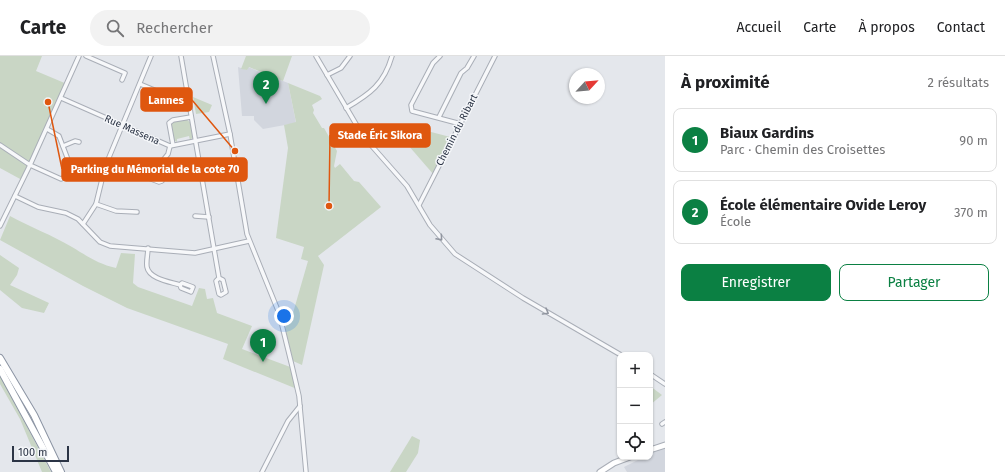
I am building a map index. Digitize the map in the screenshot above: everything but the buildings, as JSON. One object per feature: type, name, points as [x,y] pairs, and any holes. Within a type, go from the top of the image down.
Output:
[{"type":"highway","points":[[0,358],[34,415],[61,472]]},
{"type":"highway","points":[[0,369],[56,472]]},
{"type":"main road","points":[[653,449],[665,444]]},
{"type":"main road","points":[[600,472],[622,460]]},
{"type":"street","points":[[0,226],[47,129],[79,56]]},
{"type":"street","points":[[86,56],[125,73],[122,80]]},
{"type":"street","points":[[83,224],[96,204],[103,174],[151,56]]},
{"type":"street","points":[[181,56],[209,217],[213,249],[219,278],[223,280],[226,292],[221,295],[219,294],[216,281],[219,278]]},
{"type":"street","points":[[213,56],[230,134],[249,241],[279,313],[300,406],[306,472]]},
{"type":"street","points":[[316,56],[370,146],[401,178],[430,225],[455,254],[523,298],[617,353]]},
{"type":"street","points":[[327,75],[341,68],[350,56]]},
{"type":"street","points":[[346,108],[366,96],[378,84],[392,56]]},
{"type":"street","points":[[440,56],[433,63],[410,105],[412,111],[461,124]]},
{"type":"street","points":[[439,117],[461,73],[467,68],[474,56]]},
{"type":"street","name":"Chemin du Ribart","points":[[419,205],[495,56]]},
{"type":"street","points":[[140,84],[171,97],[187,93]]},
{"type":"street","name":"Rue Massena","points":[[61,98],[172,145],[230,134]]},
{"type":"street","points":[[160,169],[148,172],[146,177],[161,182],[160,164],[168,154],[172,145],[169,123],[172,120],[192,117]]},
{"type":"street","points":[[0,145],[30,165],[61,179],[65,177],[70,170],[70,165],[57,133],[47,129]]},
{"type":"street","points":[[63,146],[75,141],[79,142]]},
{"type":"street","points":[[15,196],[38,207],[66,213],[78,219],[100,242],[106,245],[195,253],[249,241]]},
{"type":"street","points":[[96,204],[116,211],[137,212]]},
{"type":"street","points":[[195,216],[209,217]]},
{"type":"street","points":[[148,248],[147,267],[149,272],[154,276],[180,285]]},
{"type":"street","points":[[653,376],[665,384]]},
{"type":"street","points":[[262,472],[288,421],[300,406]]},
{"type":"shaded area","points":[[238,67],[247,70],[248,67],[288,83],[296,123],[263,129],[254,120],[254,116],[242,116]]},
{"type":"shaded area","points":[[665,447],[665,472],[627,472],[624,467],[638,460],[653,460],[653,453]]},
{"type":"green space","points":[[0,56],[42,56],[36,71],[67,84],[22,180],[0,168]]},
{"type":"green space","points":[[246,56],[292,56],[283,81],[249,67],[247,70],[241,69]]},
{"type":"green space","points":[[288,83],[320,96],[322,99],[312,105],[314,110],[313,113],[322,128],[324,128],[337,151],[334,166],[335,168],[340,164],[354,181],[359,182],[381,207],[318,256],[324,265],[302,365],[293,361],[285,328],[293,313],[308,261],[301,259],[304,247],[276,238],[288,148],[284,125],[296,122]]},
{"type":"green space","points":[[193,97],[212,105],[209,112],[196,114]]},
{"type":"green space","points":[[187,120],[190,122],[193,137],[190,140],[189,136],[177,139],[177,142],[174,140],[171,125],[173,122]]},
{"type":"green space","points":[[416,128],[454,138],[434,175],[408,145]]},
{"type":"green space","points":[[10,216],[93,259],[116,268],[121,253],[135,254],[133,283],[138,287],[192,306],[199,288],[205,289],[207,299],[213,298],[217,313],[252,326],[242,349],[293,368],[297,389],[223,359],[228,344],[127,308],[83,286],[0,240]]},
{"type":"green space","points":[[0,255],[19,268],[17,275],[10,285],[49,303],[44,313],[22,308],[0,290]]},
{"type":"green space","points":[[0,376],[51,472],[42,472],[20,419],[0,384]]},
{"type":"green space","points":[[653,388],[662,395],[653,402]]},
{"type":"green space","points":[[412,436],[420,440],[418,453],[406,472],[390,472]]},
{"type":"place","name":"Parking du Mémorial de la cote 70","points":[[48,102]]},
{"type":"place","name":"École élémentaire Ovide Leroy","points":[[266,104]]},
{"type":"place","name":"Lannes","points":[[235,151]]},
{"type":"place","name":"Stade Éric Sikora","points":[[329,206]]},
{"type":"place","name":"Biaux Gardins","points":[[263,362]]}]
